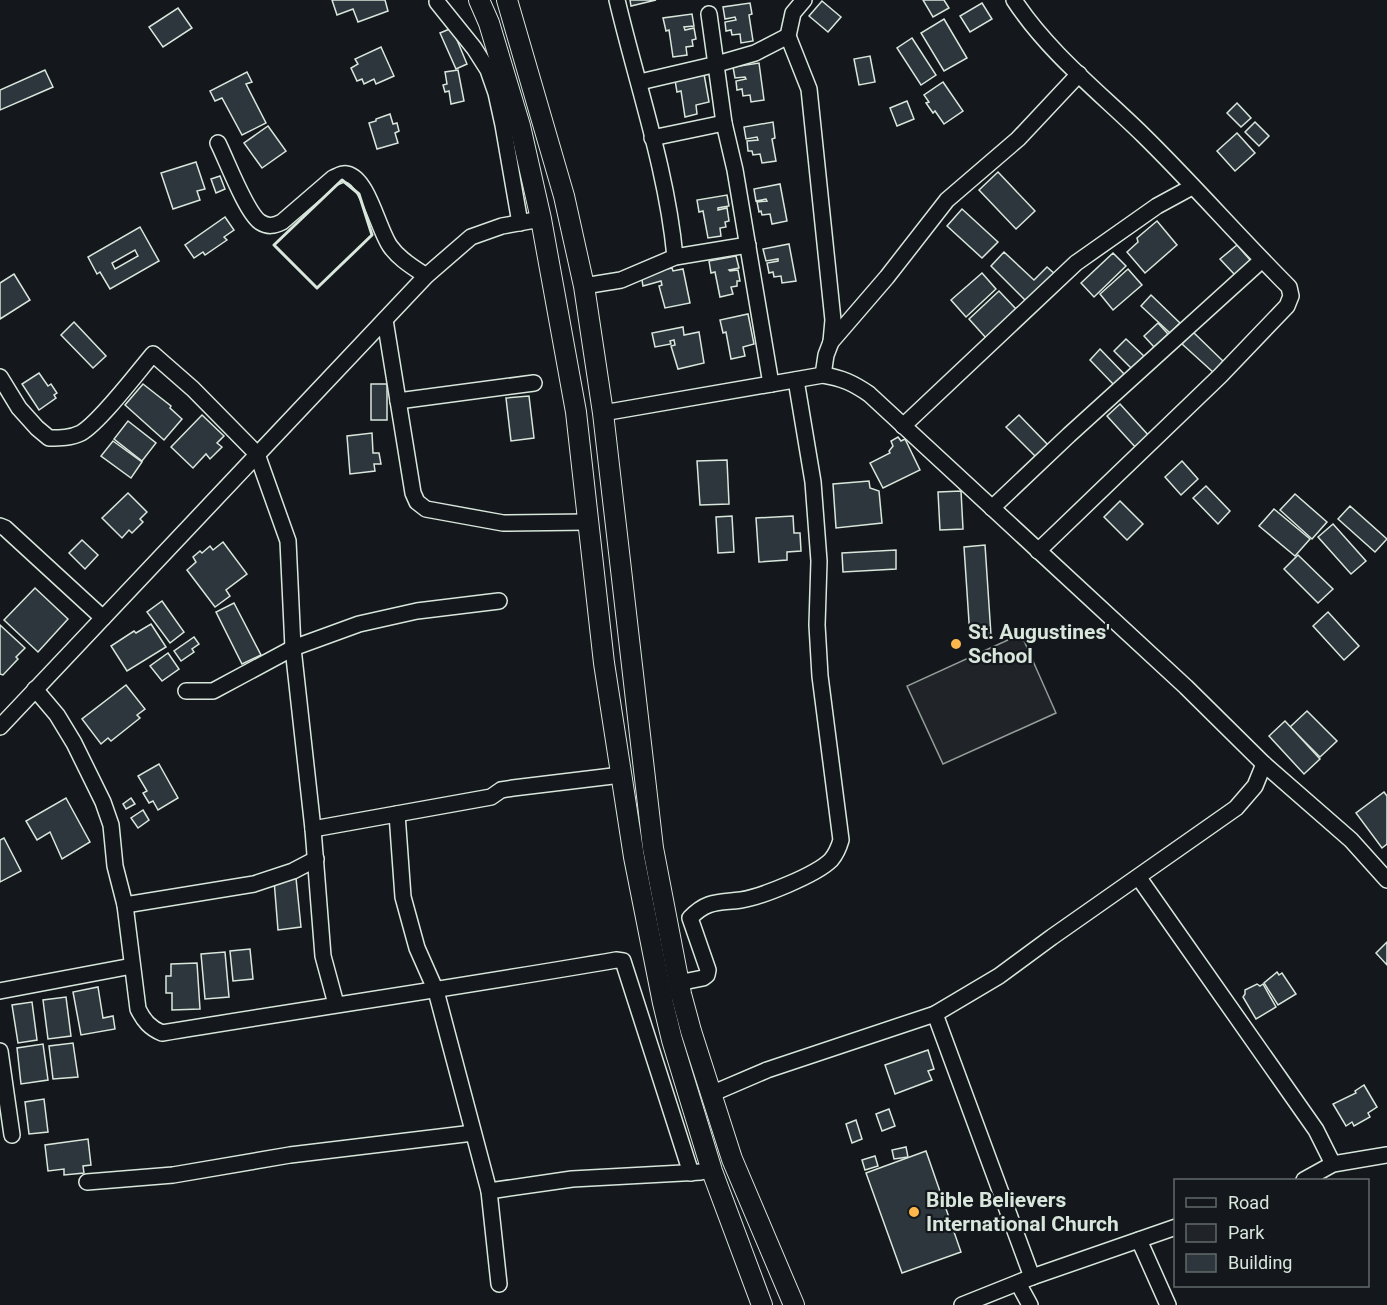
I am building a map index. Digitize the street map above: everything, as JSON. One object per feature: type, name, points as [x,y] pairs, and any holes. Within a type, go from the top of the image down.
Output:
[{"type":"main road","points":[[479,0],[489,23],[520,126],[542,219],[576,412],[603,663],[642,899],[663,1003],[712,1171],[762,1305]]},
{"type":"main road","points":[[507,0],[564,195],[584,286],[603,413],[653,848],[678,982],[691,1031],[732,1159],[794,1305]]},
{"type":"main road","points":[[520,126],[543,122]]},
{"type":"street","points":[[617,0],[640,82],[673,230],[675,257]]},
{"type":"street","points":[[804,0],[793,13],[788,36],[809,89],[833,320],[831,342],[823,375]]},
{"type":"street","points":[[1014,0],[1028,21],[1162,154],[1289,287],[1291,296],[1287,306],[1220,376],[1038,551]]},
{"type":"street","points":[[437,2],[474,48],[488,70],[503,125],[520,224]]},
{"type":"street","points":[[709,14],[724,123],[748,245],[771,384]]},
{"type":"street","points":[[640,82],[755,53],[788,36]]},
{"type":"street","points":[[831,342],[887,277],[947,200],[1018,139],[1079,74]]},
{"type":"street","points":[[652,138],[724,123]]},
{"type":"street","points":[[218,143],[254,216],[268,226],[275,226],[282,222],[333,177],[342,174],[353,176],[362,184],[390,246],[404,261],[426,276]]},
{"type":"street","points":[[903,426],[1076,263],[1156,206],[1192,187]]},
{"type":"street","points":[[0,727],[426,276],[471,237],[502,226],[542,219]]},
{"type":"street","points":[[584,286],[621,280],[675,257],[748,245]]},
{"type":"street","points":[[992,508],[1262,260]]},
{"type":"street","points":[[385,320],[413,494],[417,502],[426,509],[503,523],[588,522]]},
{"type":"street","points":[[0,377],[19,408],[36,428],[49,438],[66,438],[82,433],[96,420],[153,354],[193,389],[257,454],[288,541],[293,648],[324,956],[336,1004]]},
{"type":"street","points":[[603,413],[823,375],[842,378],[854,383],[869,394],[1186,687],[1264,764],[1351,840],[1387,880]]},
{"type":"street","points":[[678,982],[703,978],[707,975],[708,970],[690,918],[698,909],[712,903],[741,900],[764,894],[809,874],[830,862],[838,851],[841,840],[820,676],[817,625],[819,561],[813,482],[796,380]]},
{"type":"street","points":[[398,401],[534,383]]},
{"type":"street","points":[[0,526],[5,528],[103,618]]},
{"type":"street","points":[[186,691],[213,691],[293,648],[359,624],[417,611],[499,601]]},
{"type":"street","points":[[35,689],[57,715],[103,802],[111,825],[115,866],[125,905],[138,1009],[145,1022],[153,1029],[162,1033],[336,1004],[436,991],[616,960],[622,961],[691,1173]]},
{"type":"street","points":[[711,1094],[766,1071],[935,1014],[999,976],[1236,808],[1255,786],[1264,764]]},
{"type":"street","points":[[313,829],[491,797],[501,790],[621,775]]},
{"type":"street","points":[[397,814],[403,897],[417,948],[436,991],[489,1191],[499,1284]]},
{"type":"street","points":[[125,905],[254,884],[293,871],[316,860]]},
{"type":"street","points":[[1139,878],[1316,1130],[1333,1164]]},
{"type":"street","points":[[0,991],[132,966]]},
{"type":"street","points":[[935,1014],[1025,1280],[1030,1305]]},
{"type":"street","points":[[0,1051],[12,1136]]},
{"type":"street","points":[[87,1182],[173,1175],[290,1155],[473,1133]]},
{"type":"street","points":[[1306,1179],[1333,1164],[1387,1155]]},
{"type":"street","points":[[489,1191],[572,1179],[712,1171]]},
{"type":"street","points":[[962,1305],[1025,1280],[1174,1228]]},
{"type":"street","points":[[1139,1240],[1168,1305]]},
{"type":"green space","points":[[1021,634],[1056,713],[943,764],[907,686]]},
{"type":"building","points":[[332,0],[385,0],[388,11],[358,22],[353,9],[337,15]]},
{"type":"building","points":[[630,0],[656,0],[631,6]]},
{"type":"building","points":[[923,0],[944,0],[949,8],[933,17]]},
{"type":"building","points":[[822,1],[841,17],[828,32],[809,16]]},
{"type":"building","points":[[750,3],[752,14],[749,15],[753,41],[741,43],[740,34],[732,35],[731,30],[726,31],[725,22],[736,20],[735,17],[725,19],[723,7]]},
{"type":"building","points":[[982,3],[992,19],[970,32],[960,16]]},
{"type":"building","points":[[178,8],[192,28],[163,47],[149,27]]},
{"type":"building","points":[[692,14],[694,26],[684,27],[685,30],[694,28],[696,39],[692,40],[693,46],[686,47],[687,55],[673,57],[669,30],[666,31],[663,18]]},
{"type":"building","points":[[944,19],[967,58],[944,71],[921,33]]},
{"type":"building","points":[[452,28],[467,64],[456,69],[440,33]]},
{"type":"building","points":[[912,38],[936,75],[921,85],[897,48]]},
{"type":"building","points":[[381,47],[394,76],[376,84],[374,79],[364,84],[362,79],[357,81],[351,68],[358,64],[355,59]]},
{"type":"building","points":[[870,56],[875,82],[859,85],[854,59]]},
{"type":"building","points":[[759,63],[764,100],[751,102],[750,95],[743,96],[742,89],[737,90],[736,81],[746,79],[745,77],[735,78],[733,67]]},
{"type":"building","points":[[45,70],[53,87],[0,110],[0,90]]},
{"type":"building","points":[[458,70],[464,101],[451,104],[449,91],[445,92],[443,85],[447,84],[445,72]]},
{"type":"building","points":[[247,72],[252,82],[246,84],[266,123],[242,135],[222,98],[215,101],[210,91]]},
{"type":"building","points":[[704,74],[709,102],[696,105],[697,114],[685,117],[681,91],[677,92],[675,80]]},
{"type":"building","points":[[943,82],[963,111],[944,124],[926,103],[929,102],[924,95]]},
{"type":"building","points":[[907,101],[914,119],[897,126],[890,108]]},
{"type":"building","points":[[1237,103],[1251,118],[1241,127],[1227,113]]},
{"type":"building","points":[[390,114],[393,124],[397,123],[399,131],[395,133],[398,143],[377,149],[369,123]]},
{"type":"building","points":[[773,122],[775,138],[772,139],[776,161],[762,163],[760,154],[753,155],[752,151],[748,151],[747,141],[758,140],[757,137],[746,139],[744,127]]},
{"type":"building","points":[[1255,122],[1269,136],[1259,146],[1245,132]]},
{"type":"building","points":[[268,126],[286,151],[262,168],[244,143]]},
{"type":"building","points":[[1237,133],[1255,153],[1235,171],[1217,151]]},
{"type":"building","points":[[196,162],[205,189],[197,191],[200,200],[173,209],[161,173]]},
{"type":"building","points":[[998,172],[1035,211],[1016,229],[979,190]]},
{"type":"building","points":[[220,176],[225,189],[216,193],[211,179]]},
{"type":"building","points":[[780,184],[787,221],[772,224],[770,214],[762,215],[761,211],[759,212],[757,202],[767,201],[766,199],[756,201],[754,189]]},
{"type":"building","points":[[727,195],[729,206],[718,208],[718,210],[727,208],[729,221],[725,222],[726,227],[720,228],[721,236],[708,238],[703,211],[699,212],[697,200]]},
{"type":"building","points":[[962,209],[998,242],[982,258],[947,226]]},
{"type":"building","points":[[225,217],[234,230],[224,237],[227,240],[205,255],[203,252],[194,258],[185,245]]},
{"type":"building","points":[[1157,221],[1177,245],[1145,273],[1127,252],[1138,242],[1137,238]]},
{"type":"building","points":[[140,227],[159,261],[110,289],[100,272],[97,274],[88,257]],"holes":[[[135,250],[138,256],[115,269],[112,263]]]},
{"type":"building","points":[[789,244],[796,281],[782,283],[781,276],[774,277],[773,272],[769,273],[767,263],[778,261],[778,259],[766,261],[763,249]]},
{"type":"building","points":[[1237,245],[1251,261],[1235,275],[1220,259]]},
{"type":"building","points":[[1004,252],[1034,280],[1047,267],[1056,275],[1028,303],[991,266]]},
{"type":"building","points":[[1113,253],[1126,266],[1094,297],[1081,283]]},
{"type":"building","points":[[736,256],[739,268],[729,270],[738,270],[740,281],[737,281],[737,286],[731,287],[733,294],[720,297],[715,272],[711,273],[709,261]]},
{"type":"building","points":[[672,268],[673,271],[683,269],[690,303],[665,308],[659,286],[662,285],[661,281],[643,286],[641,274]]},
{"type":"building","points":[[1128,269],[1142,285],[1113,310],[1100,294]]},
{"type":"building","points":[[982,273],[996,289],[966,317],[951,300]]},
{"type":"building","points":[[14,274],[30,300],[0,319],[0,283]]},
{"type":"building","points":[[999,291],[1016,309],[986,338],[969,319]]},
{"type":"building","points":[[1151,295],[1180,323],[1170,333],[1141,306]]},
{"type":"building","points":[[748,314],[754,344],[743,347],[745,356],[731,359],[726,332],[723,333],[720,320]]},
{"type":"building","points":[[74,322],[106,356],[93,368],[61,335]]},
{"type":"building","points":[[1158,323],[1168,334],[1154,347],[1144,336]]},
{"type":"building","points":[[683,327],[684,335],[699,332],[704,363],[678,369],[671,346],[675,345],[674,340],[670,341],[671,344],[655,347],[652,333]]},
{"type":"building","points":[[1193,332],[1224,362],[1214,373],[1182,344]]},
{"type":"building","points":[[1126,339],[1145,357],[1133,370],[1114,351]]},
{"type":"building","points":[[1100,349],[1126,376],[1115,386],[1090,360]]},
{"type":"building","points":[[39,373],[48,386],[51,384],[57,393],[54,395],[56,398],[39,410],[22,384]]},
{"type":"building","points":[[143,384],[171,406],[170,408],[182,419],[164,440],[125,405]]},
{"type":"building","points":[[371,384],[387,384],[387,420],[371,420]]},
{"type":"building","points":[[529,396],[534,438],[511,441],[506,398]]},
{"type":"building","points":[[1120,404],[1150,437],[1137,449],[1107,416]]},
{"type":"building","points":[[202,415],[224,436],[217,443],[222,447],[210,459],[206,454],[193,468],[171,447]]},
{"type":"building","points":[[1019,415],[1050,447],[1038,459],[1006,427]]},
{"type":"building","points":[[128,421],[156,443],[142,461],[114,439]]},
{"type":"building","points":[[372,433],[373,453],[379,453],[381,464],[374,464],[375,471],[350,474],[347,436]]},
{"type":"building","points":[[898,437],[901,441],[905,439],[920,470],[883,488],[870,463],[890,453],[893,446],[891,441]]},
{"type":"building","points":[[113,441],[142,462],[131,478],[101,456]]},
{"type":"building","points":[[727,460],[729,504],[700,505],[697,461]]},
{"type":"building","points":[[1182,461],[1198,479],[1181,495],[1165,477]]},
{"type":"building","points":[[869,481],[870,488],[879,491],[882,523],[836,528],[833,484]]},
{"type":"building","points":[[1206,486],[1230,511],[1218,524],[1193,498]]},
{"type":"building","points":[[961,491],[963,529],[940,530],[938,492]]},
{"type":"building","points":[[128,493],[147,512],[140,519],[143,522],[132,533],[129,530],[122,538],[102,518]]},
{"type":"building","points":[[1295,494],[1327,522],[1312,539],[1280,510]]},
{"type":"building","points":[[1120,501],[1143,524],[1127,540],[1104,517]]},
{"type":"building","points":[[1350,506],[1387,539],[1375,552],[1338,519]]},
{"type":"building","points":[[1274,509],[1310,539],[1295,556],[1259,526]]},
{"type":"building","points":[[732,516],[734,552],[718,553],[716,517]]},
{"type":"building","points":[[793,516],[794,533],[800,533],[801,551],[787,552],[787,560],[759,562],[756,518]]},
{"type":"building","points":[[1333,524],[1366,561],[1351,574],[1318,537]]},
{"type":"building","points":[[82,540],[98,555],[85,569],[69,553]]},
{"type":"building","points":[[223,542],[247,574],[226,590],[230,596],[215,607],[187,570],[196,562],[193,557],[200,551],[202,553],[210,546],[213,550]]},
{"type":"building","points":[[985,545],[991,635],[970,637],[964,547]]},
{"type":"building","points":[[896,550],[896,569],[843,572],[842,553]]},
{"type":"building","points":[[1298,555],[1333,589],[1318,603],[1284,569]]},
{"type":"building","points":[[35,588],[68,619],[38,652],[4,620]]},
{"type":"building","points":[[162,601],[184,632],[170,643],[147,612]]},
{"type":"building","points":[[234,603],[261,655],[242,664],[216,612]]},
{"type":"building","points":[[1328,612],[1359,646],[1344,660],[1313,626]]},
{"type":"building","points":[[151,624],[166,647],[127,671],[111,646],[134,631],[136,633]]},
{"type":"building","points":[[0,625],[25,648],[3,675],[0,674]]},
{"type":"building","points":[[194,637],[199,644],[192,649],[194,652],[181,661],[174,651]]},
{"type":"building","points":[[168,653],[179,669],[162,681],[150,666]]},
{"type":"building","points":[[126,685],[145,709],[137,715],[140,718],[111,741],[108,738],[101,744],[82,719]]},
{"type":"building","points":[[1307,711],[1337,741],[1320,757],[1290,727]]},
{"type":"building","points":[[1285,721],[1320,759],[1304,774],[1269,736]]},
{"type":"building","points":[[159,764],[178,798],[158,810],[153,801],[149,803],[143,793],[147,791],[138,776]]},
{"type":"building","points":[[1384,792],[1387,796],[1387,844],[1382,848],[1356,813]]},
{"type":"building","points":[[66,798],[90,842],[62,859],[50,832],[37,840],[26,821]]},
{"type":"building","points":[[131,798],[135,804],[126,809],[123,804]]},
{"type":"building","points":[[143,810],[149,820],[138,828],[131,818]]},
{"type":"building","points":[[4,838],[21,871],[0,882],[0,840]]},
{"type":"building","points":[[296,878],[301,927],[278,930],[274,880]]},
{"type":"building","points":[[1387,942],[1387,965],[1376,953]]},
{"type":"building","points":[[250,949],[253,979],[233,981],[230,951]]},
{"type":"building","points":[[225,952],[229,997],[205,999],[201,954]]},
{"type":"building","points":[[197,963],[200,1009],[172,1010],[172,993],[166,993],[166,976],[171,976],[171,964]]},
{"type":"building","points":[[1277,972],[1279,975],[1282,973],[1296,994],[1278,1005],[1264,983]]},
{"type":"building","points":[[1257,984],[1260,986],[1263,984],[1276,1007],[1256,1019],[1243,997],[1245,990]]},
{"type":"building","points":[[98,987],[103,1018],[113,1016],[115,1029],[81,1035],[73,992]]},
{"type":"building","points":[[66,997],[71,1036],[48,1039],[43,1000]]},
{"type":"building","points":[[32,1002],[37,1040],[18,1043],[12,1005]]},
{"type":"building","points":[[73,1043],[78,1077],[53,1079],[49,1046]]},
{"type":"building","points":[[43,1044],[48,1080],[21,1084],[17,1048]]},
{"type":"building","points":[[928,1050],[934,1069],[928,1071],[932,1080],[895,1094],[885,1065]]},
{"type":"building","points":[[1364,1085],[1377,1107],[1368,1113],[1370,1117],[1354,1126],[1352,1122],[1346,1126],[1333,1104],[1356,1093],[1355,1091]]},
{"type":"building","points":[[44,1099],[48,1132],[29,1134],[25,1102]]},
{"type":"building","points":[[889,1109],[895,1126],[882,1131],[876,1114]]},
{"type":"building","points":[[856,1120],[862,1139],[852,1143],[846,1124]]},
{"type":"building","points":[[88,1139],[91,1165],[83,1166],[84,1173],[64,1175],[64,1169],[48,1171],[45,1145]]},
{"type":"building","points":[[906,1147],[908,1157],[894,1159],[892,1150]]},
{"type":"building","name":"Bible Believers International Church","points":[[926,1151],[961,1252],[902,1273],[866,1173]]},
{"type":"building","points":[[875,1156],[878,1166],[865,1170],[862,1160]]},
{"type":"wall","points":[[342,180],[359,194],[372,235],[317,288],[274,245],[342,180]]},
{"type":"place","name":"St. Augustines' School","points":[[956,644]]},
{"type":"place","name":"Bible Believers International Church","points":[[914,1212]]}]
